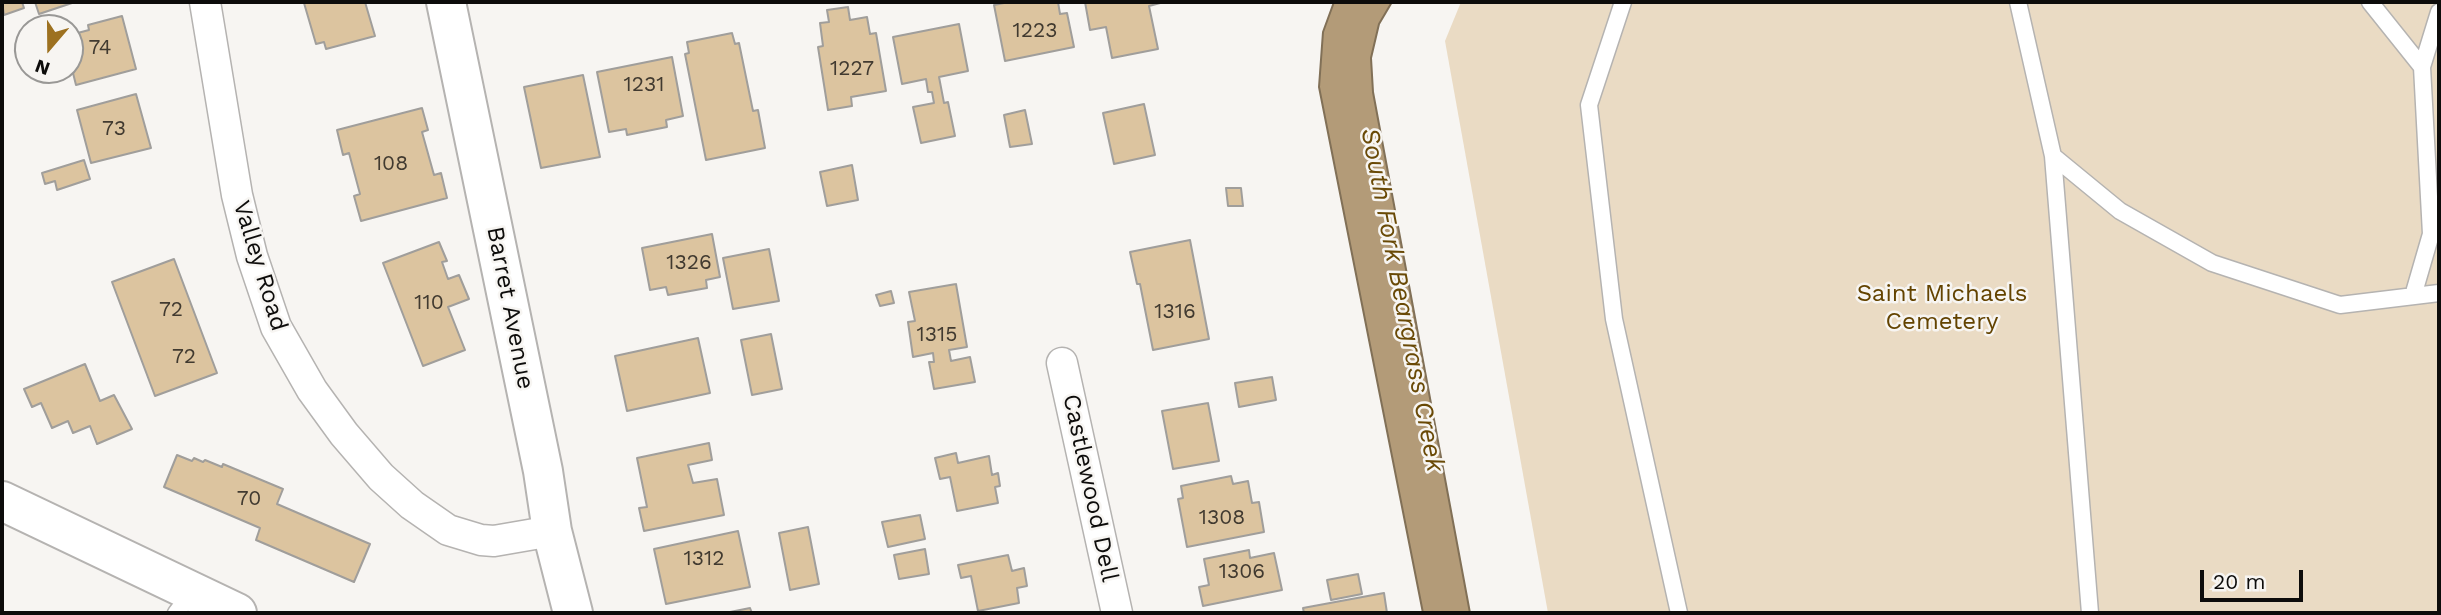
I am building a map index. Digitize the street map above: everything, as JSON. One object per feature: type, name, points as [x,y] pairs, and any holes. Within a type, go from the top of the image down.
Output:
[{"type":"street","name":"Valley Road","points":[[205,2],[237,195],[252,256],[276,327],[312,390],[344,435],[381,477],[412,505],[448,530],[494,541],[552,531]]},
{"type":"street","name":"Barret Avenue","points":[[446,2],[543,471],[552,531],[573,613]]},
{"type":"street","name":"Castlewood Dell","points":[[1062,363],[1117,613]]},
{"type":"street","points":[[2,501],[184,602],[237,613]]},
{"type":"lane","points":[[1623,2],[1589,105],[1614,318],[1679,613]]},
{"type":"lane","points":[[2018,2],[2053,156],[2090,613]]},
{"type":"lane","points":[[2370,2],[2422,67]]},
{"type":"lane","points":[[2413,296],[2431,234],[2422,67],[2439,12]]},
{"type":"lane","points":[[2053,156],[2120,212],[2212,263],[2340,305],[2439,293]]},
{"type":"green space","name":"Saint Michaels Cemetery","points":[[1461,2],[2439,2],[2439,613],[1548,613],[1445,41]]},
{"type":"water","name":"South Fork Beargrass Creek","points":[[1334,2],[1392,2],[1379,24],[1371,58],[1373,92],[1470,613],[1423,613],[1319,87],[1323,32]]},
{"type":"building","points":[[2,2],[22,2],[24,8],[4,15]]},
{"type":"building","points":[[35,2],[72,2],[72,3],[39,14]]},
{"type":"building","points":[[365,2],[375,36],[326,49],[324,42],[316,44],[304,3]]},
{"type":"building","points":[[1009,2],[1058,2],[1060,14],[1067,13],[1074,47],[1005,61],[994,5]]},
{"type":"building","points":[[1085,2],[1164,2],[1149,6],[1158,49],[1112,58],[1106,27],[1090,30]]},
{"type":"building","points":[[848,7],[850,20],[867,17],[870,34],[876,33],[886,91],[851,97],[852,106],[828,110],[818,47],[823,46],[820,23],[829,22],[827,10]]},
{"type":"building","points":[[122,16],[136,69],[84,83],[84,31],[89,30],[88,25]]},
{"type":"building","points":[[959,24],[968,71],[939,77],[944,103],[948,102],[955,136],[921,143],[913,107],[934,103],[932,92],[928,92],[926,79],[902,84],[893,37]]},
{"type":"building","points":[[732,33],[735,44],[739,43],[753,111],[758,110],[765,148],[706,160],[685,54],[689,53],[687,42]]},
{"type":"building","points":[[672,57],[683,116],[666,120],[667,127],[627,135],[626,129],[609,132],[597,72]]},
{"type":"building","points":[[583,75],[600,157],[541,168],[524,87]]},
{"type":"building","points":[[136,94],[151,148],[91,163],[77,110]]},
{"type":"building","points":[[1144,104],[1155,155],[1114,164],[1103,113]]},
{"type":"building","points":[[422,108],[428,130],[422,132],[434,175],[441,173],[447,198],[361,221],[354,196],[360,194],[349,153],[343,155],[337,130]]},
{"type":"building","points":[[1025,110],[1032,144],[1010,147],[1004,115]]},
{"type":"building","points":[[84,160],[90,179],[57,190],[55,181],[45,184],[42,173]]},
{"type":"building","points":[[852,165],[858,200],[827,206],[820,172]]},
{"type":"building","points":[[1226,188],[1241,188],[1243,206],[1228,206]]},
{"type":"building","points":[[712,234],[720,277],[706,280],[707,288],[668,295],[666,287],[650,290],[642,248]]},
{"type":"building","points":[[1190,240],[1209,339],[1153,350],[1140,284],[1137,284],[1130,252]]},
{"type":"building","points":[[439,242],[447,261],[442,262],[448,279],[459,275],[469,299],[448,307],[465,350],[423,366],[383,263]]},
{"type":"building","points":[[769,249],[779,301],[733,309],[723,258]]},
{"type":"building","points":[[174,259],[217,373],[155,396],[112,282]]},
{"type":"building","points":[[956,284],[967,347],[949,350],[951,361],[970,357],[975,382],[934,389],[929,362],[934,362],[933,353],[913,357],[908,322],[915,321],[909,292]]},
{"type":"building","points":[[891,291],[894,303],[880,306],[876,295]]},
{"type":"building","points":[[771,334],[782,389],[752,395],[741,340]]},
{"type":"building","points":[[698,338],[710,393],[627,411],[615,356]]},
{"type":"building","points":[[85,364],[100,401],[114,395],[132,429],[97,444],[90,426],[73,433],[68,421],[52,428],[41,403],[32,407],[24,389]]},
{"type":"building","points":[[1272,377],[1276,400],[1239,407],[1235,383]]},
{"type":"building","points":[[1208,403],[1219,461],[1173,469],[1162,411]]},
{"type":"building","points":[[709,443],[712,460],[688,465],[693,483],[717,479],[724,515],[644,531],[639,508],[647,507],[637,458]]},
{"type":"building","points":[[956,453],[958,463],[989,456],[992,475],[998,473],[1000,486],[995,487],[998,503],[957,511],[950,477],[940,479],[935,458]]},
{"type":"building","points":[[177,455],[192,461],[194,458],[203,462],[205,460],[222,467],[223,464],[283,489],[277,504],[370,544],[354,582],[256,540],[260,528],[164,487]]},
{"type":"building","points":[[1231,476],[1233,484],[1248,481],[1252,503],[1259,502],[1264,532],[1187,547],[1178,499],[1183,498],[1181,486]]},
{"type":"building","points":[[920,515],[925,539],[888,547],[882,522]]},
{"type":"building","points":[[808,527],[819,584],[790,590],[779,533]]},
{"type":"building","points":[[738,531],[750,587],[666,604],[654,549]]},
{"type":"building","points":[[925,549],[929,574],[899,579],[894,555]]},
{"type":"building","points":[[1249,550],[1250,558],[1274,553],[1282,590],[1203,606],[1199,587],[1209,585],[1204,559]]},
{"type":"building","points":[[1008,555],[1012,571],[1024,568],[1027,586],[1017,588],[1019,603],[978,611],[971,576],[961,578],[958,565]]},
{"type":"building","points":[[1358,574],[1362,594],[1331,600],[1327,580]]},
{"type":"building","points":[[1384,593],[1387,613],[1304,613],[1303,608]]},
{"type":"building","points":[[750,608],[752,613],[725,613]]}]
